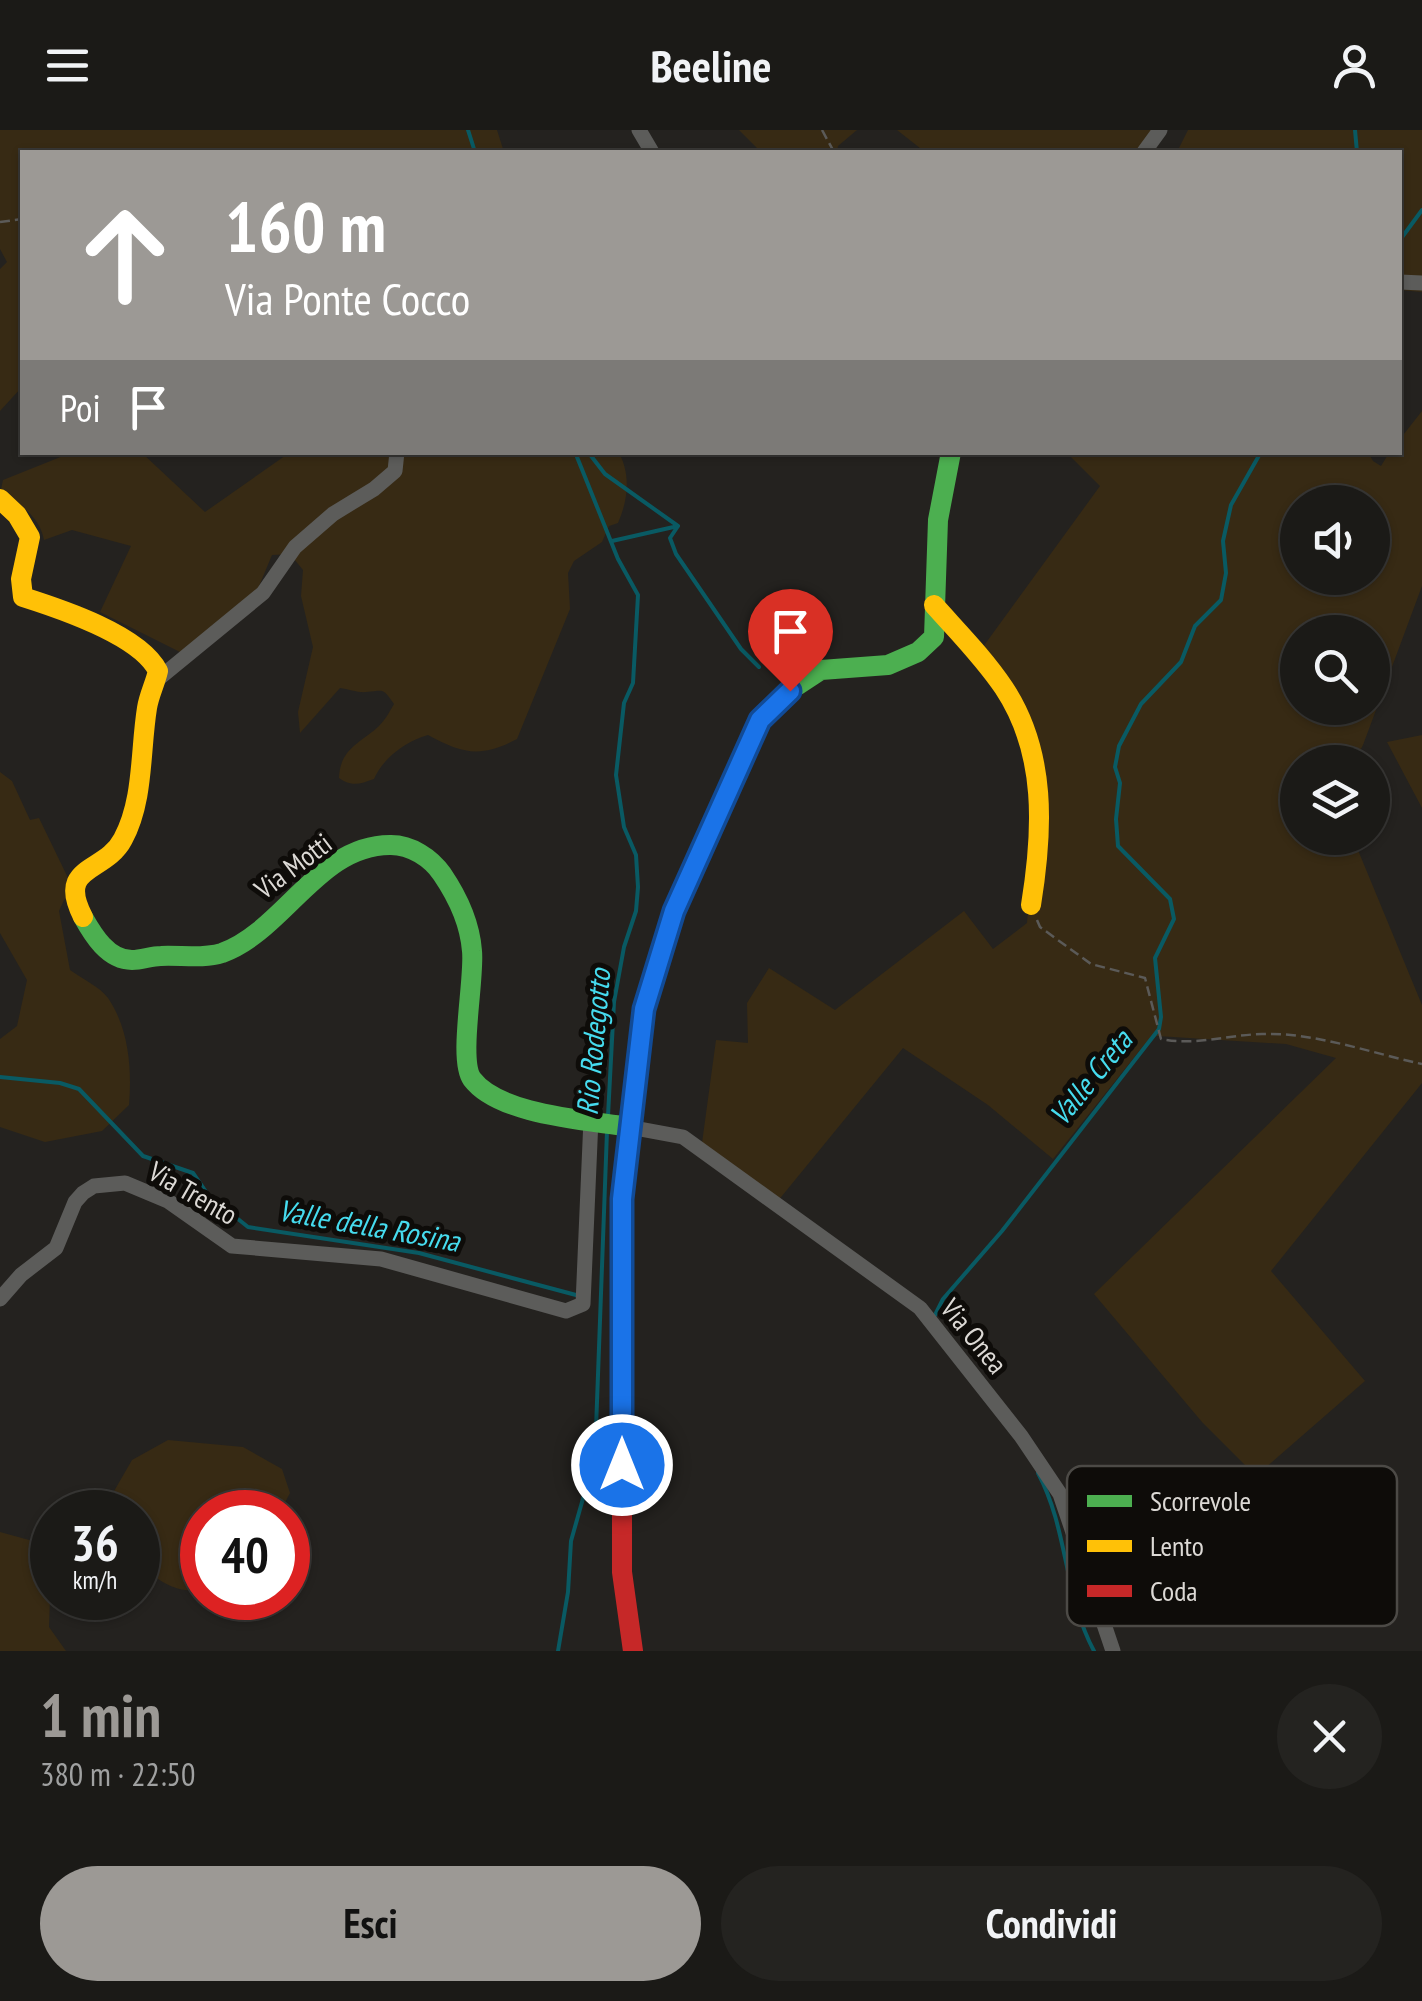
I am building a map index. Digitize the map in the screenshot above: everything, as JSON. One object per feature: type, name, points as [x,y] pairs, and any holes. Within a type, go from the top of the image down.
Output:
[{"type":"street","points":[[158,680],[262,593],[295,547],[333,514],[374,490],[395,471],[397,455]]},
{"type":"street","points":[[633,1651],[622,1572],[622,1199],[609,1123],[674,911],[760,720],[790,691],[821,670],[888,665],[918,652],[934,637],[948,455]]},
{"type":"street","points":[[0,499],[29,529],[32,538],[22,565],[23,597],[78,614],[152,657],[158,680]]},
{"type":"street","points":[[934,605],[1005,689],[1029,738],[1036,762],[1040,828],[1040,860],[1030,905]]},
{"type":"street","name":"Via Motti","points":[[158,680],[148,703],[136,798],[121,845],[76,878],[74,888],[74,901],[108,952],[131,961],[150,956],[221,953],[249,937],[315,878],[350,856],[390,845],[409,848],[423,854],[444,873],[462,909],[471,943],[472,1003],[465,1064],[468,1073],[494,1094],[521,1106],[609,1123]]},
{"type":"street","name":"Via Trento","points":[[0,1298],[56,1248],[75,1202],[83,1193],[94,1186],[125,1183],[168,1201],[232,1246],[380,1259],[566,1311],[583,1298],[609,1123]]},
{"type":"street","name":"Via Onea","points":[[609,1123],[683,1137],[920,1308],[1021,1436],[1060,1494],[1067,1515]]},
{"type":"street","name":"Via Onea","points":[[1105,1626],[1113,1651]]},
{"type":"path","points":[[1030,905],[1040,927],[1091,964],[1145,978],[1161,1039],[1181,1043],[1264,1034],[1310,1039],[1422,1064]]},
{"type":"shaded area","points":[[0,130],[497,130],[503,150],[20,150],[20,389],[0,411],[0,269],[7,262],[0,249]]},
{"type":"shaded area","points":[[739,130],[857,130],[837,150],[759,150]]},
{"type":"shaded area","points":[[897,130],[1158,130],[1142,150],[922,150]]},
{"type":"shaded area","points":[[1188,130],[1422,130],[1422,292],[1402,290],[1402,150],[1178,150]]},
{"type":"shaded area","points":[[1422,411],[1422,586],[1390,672],[1390,615],[1280,615],[1280,725],[1370,725],[1363,745],[1280,745],[1280,855],[1360,855],[1422,1005],[1422,1083],[1271,1271],[1365,1381],[1267,1466],[1246,1466],[1202,1422],[1094,1294],[1336,1058],[1286,1044],[1157,1036],[1144,1045],[1053,1159],[988,1105],[903,1048],[777,1202],[702,1143],[716,1040],[748,1043],[747,1003],[769,968],[835,1010],[964,911],[993,949],[1027,923],[1036,813],[1020,723],[980,651],[1100,486],[1069,455],[1370,455],[1381,466],[1388,455],[1402,455],[1402,436]]},
{"type":"shaded area","points":[[66,455],[144,455],[205,512],[286,455],[620,455],[627,488],[618,523],[609,526],[602,542],[574,561],[568,573],[570,609],[517,739],[493,749],[472,751],[428,735],[396,751],[374,779],[352,784],[339,778],[343,760],[381,724],[394,704],[382,691],[340,688],[300,733],[298,712],[313,647],[301,596],[303,570],[290,554],[272,555],[249,610],[188,656],[100,612],[131,546],[72,530],[44,540],[28,512],[0,494],[3,480]]},
{"type":"shaded area","points":[[1422,735],[1422,808],[1390,745],[1387,742]]},
{"type":"shaded area","points":[[0,772],[12,781],[30,820],[39,818],[70,882],[73,897],[64,900],[59,911],[70,970],[108,998],[125,1036],[129,1105],[102,1131],[45,1142],[0,1127],[0,1039],[17,1026],[27,980],[0,933]]},
{"type":"shaded area","points":[[168,1440],[243,1447],[282,1469],[289,1490],[180,1490],[180,1589],[160,1580],[160,1490],[115,1490],[132,1460]]},
{"type":"shaded area","points":[[0,1532],[30,1540],[30,1620],[49,1620],[49,1627],[66,1651],[0,1651]]},
{"type":"waterway","name":"Rio Rodegotto","points":[[468,130],[474,150]]},
{"type":"waterway","name":"Valle Creta","points":[[1355,130],[1357,150]]},
{"type":"waterway","points":[[1402,237],[1422,210]]},
{"type":"waterway","name":"Rio Rodegotto","points":[[576,455],[618,559],[638,595],[633,683],[624,703],[616,775],[624,827],[636,855],[638,887],[614,1002],[608,1116]]},
{"type":"waterway","points":[[590,455],[605,474],[678,526]]},
{"type":"waterway","name":"Valle Creta","points":[[934,1317],[943,1299],[1002,1231],[1159,1029],[1155,958],[1174,919],[1170,899],[1118,846],[1120,783],[1115,767],[1119,746],[1141,704],[1181,662],[1195,626],[1221,600],[1226,573],[1223,541],[1231,505],[1259,455]]},
{"type":"waterway","points":[[678,526],[670,538],[676,554],[741,649],[759,667]]},
{"type":"waterway","points":[[612,541],[678,526]]},
{"type":"waterway","name":"Valle della Rosina","points":[[0,1077],[60,1083],[79,1089],[143,1156],[193,1173],[208,1195],[248,1227],[419,1253],[576,1295]]},
{"type":"waterway","name":"Rio Rodegotto","points":[[558,1651],[568,1592],[571,1541],[595,1456],[607,1131]]},
{"type":"waterway","name":"Valle Creta","points":[[1038,1473],[1048,1494],[1067,1566]]},
{"type":"waterway","name":"Valle Creta","points":[[1083,1626],[1094,1651]]},
{"type":"traffic: fast","points":[[759,721],[789,691],[821,670],[888,665],[918,652],[934,637],[938,520],[950,455]]},
{"type":"traffic: fast","points":[[83,917],[102,945],[123,959],[215,955],[244,942],[343,858],[366,848],[391,845],[413,850],[442,874],[469,931],[472,963],[467,1055],[472,1079],[502,1101],[522,1108],[629,1127]]},
{"type":"traffic: slow","points":[[0,499],[17,515],[30,537],[21,579],[23,597],[117,635],[149,658],[158,671],[147,708],[135,808],[115,850],[79,878],[76,900],[83,917]]},
{"type":"traffic: slow","points":[[934,605],[1004,688],[1028,739],[1035,766],[1039,821],[1031,905]]},
{"type":"traffic: slow","points":[[622,1239],[622,1199],[645,1009],[674,911],[759,721]]},
{"type":"traffic: jam","points":[[622,1239],[622,1572],[633,1651]]},
{"type":"route","points":[[622,1465],[622,1199],[644,1009],[674,911],[760,720],[790,691]]}]
